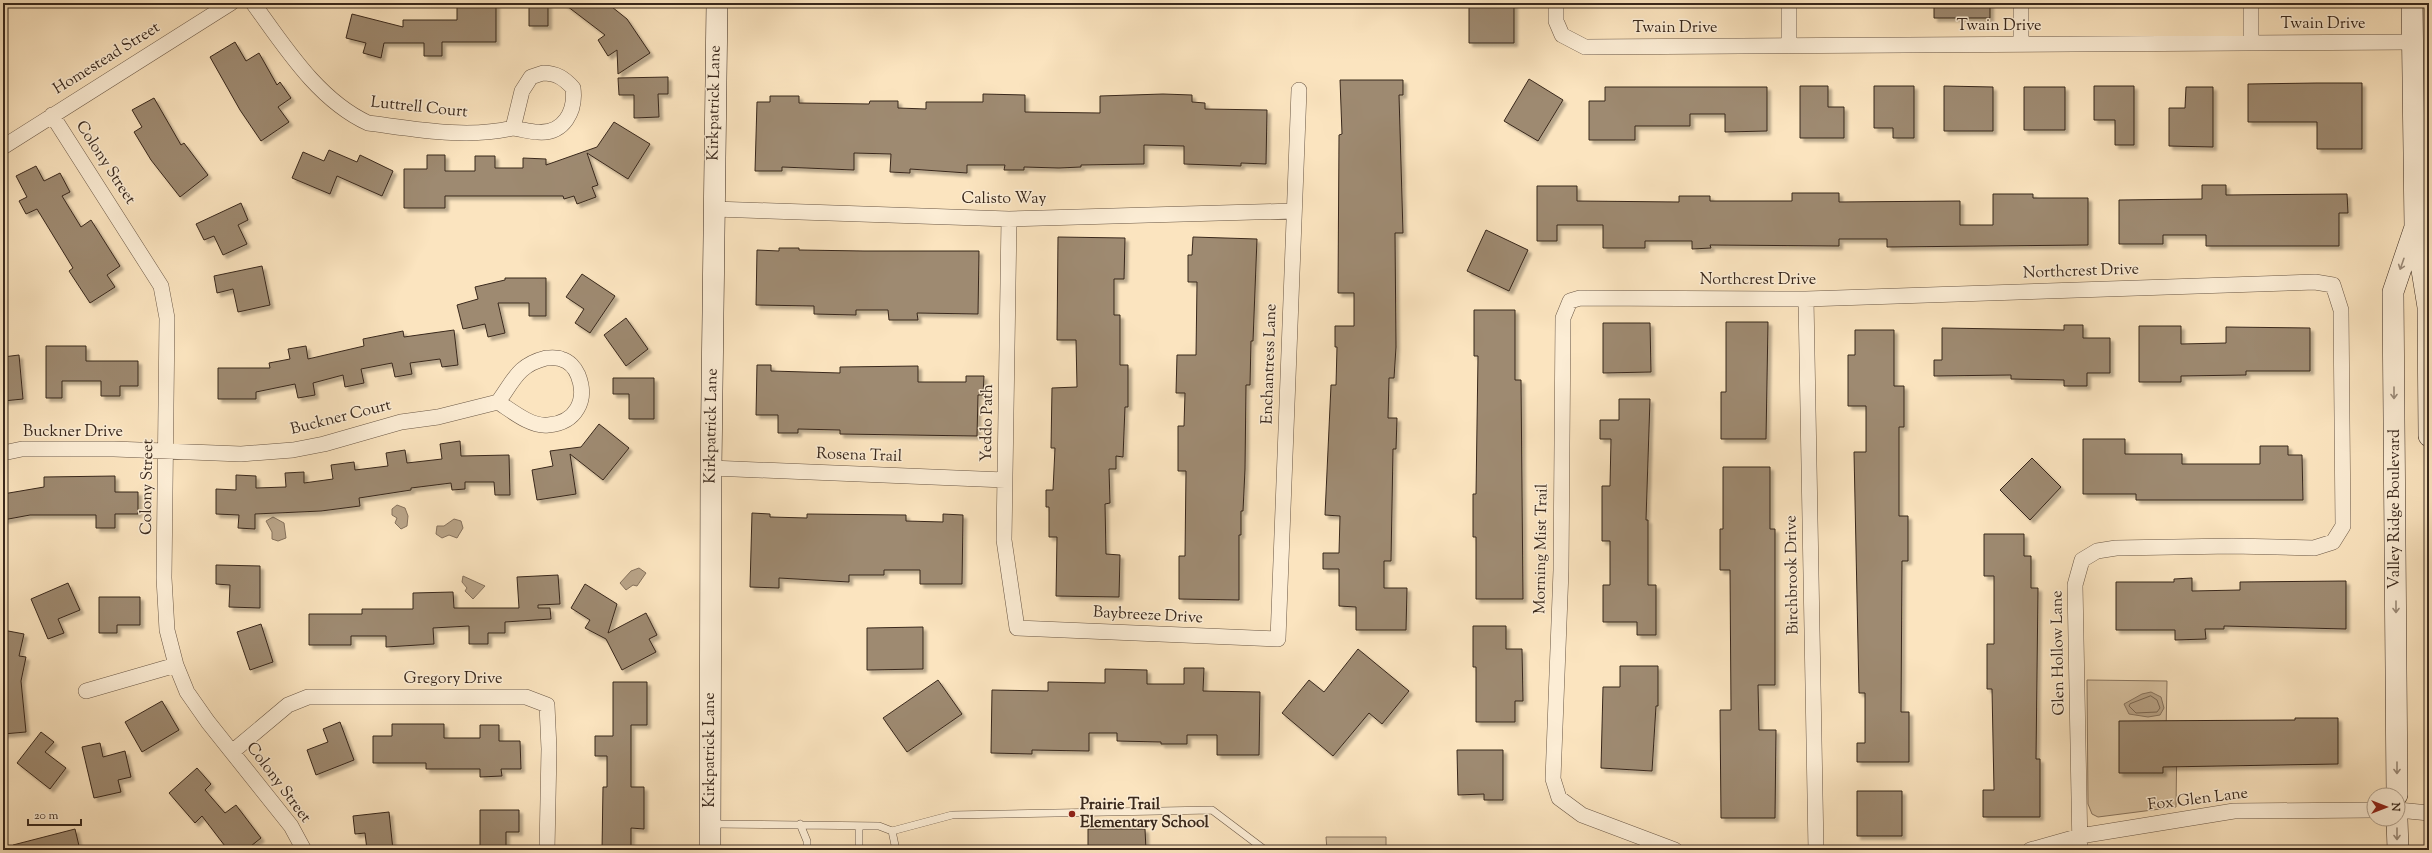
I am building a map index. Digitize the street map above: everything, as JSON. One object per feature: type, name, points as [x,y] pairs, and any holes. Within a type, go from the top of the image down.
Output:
[{"type":"main road","name":"Kirkpatrick Lane","points":[[710,850],[711,468],[717,3]]},
{"type":"main road","name":"Valley Ridge Boulevard","points":[[2412,3],[2415,227],[2428,307],[2429,436]]},
{"type":"main road","name":"Valley Ridge Boulevard","points":[[2397,787],[2393,292],[2415,227]]},
{"type":"main road","points":[[2397,827],[2398,850]]},
{"type":"street","name":"Homestead Street","points":[[3,147],[231,3]]},
{"type":"street","name":"Luttrell Court","points":[[253,3],[294,59],[336,104],[357,118],[368,123],[449,132],[494,132],[513,128],[538,132],[552,131],[569,118],[575,99],[573,88],[566,80],[553,73],[531,76],[522,91],[513,128]]},
{"type":"street","name":"Twain Drive","points":[[1556,3],[1556,20],[1562,35],[1585,47],[2413,42]]},
{"type":"street","points":[[1788,3],[1788,46]]},
{"type":"street","points":[[2021,3],[2021,44]]},
{"type":"street","points":[[2251,3],[2251,43]]},
{"type":"street","name":"Enchantress Lane","points":[[1278,639],[1299,90]]},
{"type":"street","name":"Colony Street","points":[[52,115],[161,286],[167,318],[167,452],[164,578],[167,630],[176,665],[187,692],[232,752],[291,826],[304,850]]},
{"type":"street","name":"Calisto Way","points":[[714,209],[1009,218],[1294,211]]},
{"type":"street","name":"Yeddo Path","points":[[1009,218],[1004,540],[1017,628]]},
{"type":"street","name":"Northcrest Drive","points":[[1570,301],[1580,298],[1806,299],[2315,282],[2333,286],[2341,310],[2343,526],[2333,542]]},
{"type":"street","name":"Birchbrook Drive","points":[[1806,299],[1816,850]]},
{"type":"street","name":"Morning Mist Trail","points":[[1570,301],[1563,318],[1561,570],[1553,779],[1559,798],[1582,815],[1675,850]]},
{"type":"street","points":[[546,358],[561,358],[571,364],[582,385],[583,399],[578,409],[569,418],[548,426],[528,420],[498,402],[524,367],[530,362],[546,358]]},
{"type":"street","name":"Buckner Court","points":[[167,452],[241,454],[293,450],[324,444],[401,422],[438,417],[498,402]]},
{"type":"street","name":"Buckner Drive","points":[[3,453],[22,449],[167,452]]},
{"type":"street","name":"Rosena Trail","points":[[711,468],[1005,480]]},
{"type":"street","name":"Glen Hollow Lane","points":[[2080,843],[2075,585],[2082,560],[2097,551],[2116,548],[2232,546],[2314,548],[2333,542]]},
{"type":"street","name":"Baybreeze Drive","points":[[1017,628],[1278,639]]},
{"type":"street","points":[[86,691],[176,665]]},
{"type":"street","name":"Gregory Drive","points":[[232,752],[288,705],[308,697],[526,697],[547,705],[549,749],[547,850]]},
{"type":"street","name":"Fox Glen Lane","points":[[2030,850],[2080,843],[2234,811],[2366,810]]},
{"type":"street","points":[[2406,811],[2429,813]]},
{"type":"lane","points":[[710,824],[879,826],[892,830],[952,815],[1212,810],[1266,850]]},
{"type":"lane","points":[[800,824],[807,841],[807,850]]},
{"type":"lane","points":[[859,826],[859,850]]},
{"type":"lane","points":[[892,830],[896,850]]},
{"type":"shaded area","points":[[2087,680],[2167,681],[2166,734],[2177,735],[2176,807],[2098,817],[2092,814],[2088,804]]},
{"type":"shaded area","points":[[1326,837],[1386,837],[1386,850],[1327,850]]},
{"type":"water","points":[[397,505],[405,508],[408,516],[407,526],[401,529],[395,523],[397,518],[392,515],[392,509]]},
{"type":"water","points":[[273,517],[284,523],[286,538],[278,541],[272,539],[272,532],[266,521]]},
{"type":"water","points":[[454,519],[461,521],[463,528],[457,538],[449,535],[442,538],[436,534],[437,526],[444,526]]},
{"type":"water","points":[[639,568],[646,573],[637,586],[633,585],[626,590],[620,583],[631,571]]},
{"type":"water","points":[[463,576],[485,586],[473,599],[465,591],[467,588],[462,582]]},
{"type":"water","points":[[2151,692],[2161,697],[2164,708],[2160,715],[2148,717],[2129,714],[2124,704],[2142,694]]},
{"type":"building","points":[[457,3],[496,3],[496,42],[442,42],[442,56],[424,56],[424,43],[384,43],[381,58],[363,53],[366,43],[346,38],[352,14],[403,27],[403,20],[457,20]]},
{"type":"building","points":[[529,3],[548,3],[548,26],[529,26]]},
{"type":"building","points":[[563,3],[607,3],[627,19],[650,53],[618,74],[617,50],[608,56],[598,40],[605,35]]},
{"type":"building","points":[[1469,3],[1514,3],[1514,43],[1469,43]]},
{"type":"building","points":[[1934,3],[1990,3],[1990,18],[1934,18]]},
{"type":"building","points":[[235,42],[246,61],[259,53],[277,85],[280,82],[291,98],[278,107],[289,122],[261,141],[240,110],[210,57]]},
{"type":"building","points":[[668,77],[668,94],[658,94],[659,117],[634,118],[634,95],[619,95],[618,78]]},
{"type":"building","points":[[1529,79],[1563,100],[1538,141],[1504,121]]},
{"type":"building","points":[[1340,80],[1403,80],[1403,95],[1399,95],[1403,233],[1395,233],[1396,347],[1394,378],[1389,378],[1388,418],[1397,418],[1396,449],[1393,449],[1391,561],[1384,561],[1384,588],[1407,588],[1406,630],[1356,630],[1356,607],[1339,606],[1339,569],[1323,569],[1323,553],[1339,553],[1340,516],[1325,515],[1331,385],[1336,385],[1337,347],[1335,347],[1335,326],[1354,326],[1354,293],[1338,293],[1339,135],[1342,134]]},
{"type":"building","points":[[2362,83],[2362,149],[2317,149],[2317,122],[2248,122],[2248,84]]},
{"type":"building","points":[[1800,86],[1828,86],[1828,107],[1844,107],[1844,138],[1800,138]]},
{"type":"building","points":[[1874,86],[1914,86],[1914,138],[1893,138],[1893,128],[1874,128]]},
{"type":"building","points":[[1944,86],[1993,87],[1993,131],[1944,131]]},
{"type":"building","points":[[2094,86],[2134,86],[2134,145],[2115,145],[2115,120],[2094,120]]},
{"type":"building","points":[[1605,87],[1767,87],[1767,131],[1725,132],[1725,114],[1690,114],[1690,126],[1635,126],[1635,140],[1589,140],[1589,101],[1605,101]]},
{"type":"building","points":[[2024,87],[2065,87],[2065,130],[2024,130]]},
{"type":"building","points":[[2186,87],[2213,87],[2213,147],[2169,146],[2169,108],[2185,108]]},
{"type":"building","points":[[983,94],[1025,95],[1025,112],[1100,113],[1100,96],[1163,94],[1192,95],[1192,102],[1205,103],[1205,109],[1267,110],[1266,164],[1241,163],[1241,166],[1184,164],[1184,146],[1144,145],[1144,164],[1081,165],[1081,167],[1059,168],[1024,167],[1024,170],[1004,170],[1005,165],[967,165],[967,173],[910,169],[910,173],[890,172],[891,154],[854,153],[854,170],[782,167],[782,171],[755,171],[757,102],[770,102],[770,96],[799,96],[799,103],[869,104],[870,101],[898,101],[898,108],[926,109],[926,102],[983,102]]},
{"type":"building","points":[[154,98],[181,145],[184,143],[208,175],[180,197],[151,160],[134,132],[142,127],[132,110]]},
{"type":"building","points":[[614,122],[650,144],[628,179],[587,153],[598,185],[592,187],[596,197],[577,204],[574,196],[564,199],[563,196],[445,196],[445,208],[404,208],[404,169],[427,169],[427,155],[445,155],[445,171],[475,171],[475,156],[495,156],[495,168],[523,168],[523,158],[546,159],[546,165],[597,147]]},
{"type":"building","points":[[329,150],[357,162],[360,155],[393,171],[382,196],[337,176],[330,194],[292,178],[303,152],[324,161]]},
{"type":"building","points":[[36,166],[44,181],[60,173],[70,192],[62,196],[81,227],[91,220],[120,266],[107,275],[115,287],[90,303],[69,271],[73,268],[37,209],[26,214],[19,201],[27,197],[16,176]]},
{"type":"building","points":[[2202,185],[2226,185],[2226,195],[2347,194],[2348,213],[2339,213],[2339,246],[2206,246],[2206,235],[2163,235],[2163,244],[2119,244],[2119,200],[2202,199]]},
{"type":"building","points":[[1537,186],[1577,186],[1577,201],[1679,202],[1679,196],[1710,196],[1710,201],[1792,201],[1792,193],[1839,193],[1839,202],[1960,201],[1960,225],[1993,225],[1993,194],[2033,194],[2033,198],[2088,198],[2088,245],[1887,247],[1887,239],[1839,239],[1839,246],[1710,245],[1711,248],[1692,249],[1692,241],[1645,241],[1645,248],[1603,248],[1603,225],[1557,225],[1557,241],[1537,241]]},
{"type":"building","points":[[241,203],[248,220],[238,225],[247,244],[223,255],[214,236],[204,240],[196,224]]},
{"type":"building","points":[[1486,230],[1528,250],[1509,291],[1467,271]]},
{"type":"building","points":[[1058,237],[1125,238],[1124,279],[1114,279],[1114,315],[1120,315],[1120,365],[1128,365],[1128,407],[1125,407],[1123,457],[1116,456],[1116,469],[1109,469],[1110,503],[1105,504],[1106,554],[1120,555],[1119,597],[1056,596],[1057,537],[1049,537],[1049,507],[1046,507],[1046,490],[1053,490],[1055,448],[1051,448],[1052,388],[1077,387],[1076,340],[1057,340]]},
{"type":"building","points":[[1193,237],[1257,239],[1250,385],[1246,385],[1245,469],[1243,511],[1241,511],[1241,535],[1239,535],[1239,600],[1179,599],[1179,556],[1185,556],[1186,471],[1178,471],[1178,426],[1184,426],[1185,393],[1176,393],[1177,355],[1196,355],[1197,282],[1188,282],[1188,255],[1192,255]]},
{"type":"building","points":[[779,248],[799,248],[799,250],[864,251],[979,251],[978,314],[917,313],[918,320],[889,320],[888,310],[856,310],[856,315],[814,314],[814,306],[756,305],[757,250],[779,251]]},
{"type":"building","points":[[262,266],[270,305],[238,312],[233,289],[217,293],[214,276]]},
{"type":"building","points":[[582,274],[615,296],[590,333],[575,323],[584,309],[566,297]]},
{"type":"building","points":[[505,278],[546,278],[546,316],[529,316],[529,303],[498,303],[505,333],[488,337],[485,324],[463,329],[457,305],[478,299],[475,287],[505,280]]},
{"type":"building","points":[[1474,310],[1515,310],[1515,380],[1521,380],[1523,599],[1476,599],[1476,537],[1473,537],[1473,494],[1476,494],[1478,356],[1474,356]]},
{"type":"building","points":[[626,318],[648,349],[626,366],[604,335]]},
{"type":"building","points":[[1726,322],[1768,322],[1766,439],[1721,439],[1721,392],[1726,392]]},
{"type":"building","points":[[1603,323],[1650,323],[1651,372],[1603,373]]},
{"type":"building","points":[[2064,325],[2083,325],[2083,338],[2110,338],[2110,373],[2087,373],[2087,386],[2064,386],[2064,380],[2011,379],[2011,375],[1934,376],[1934,360],[1942,360],[1942,328],[2064,330]]},
{"type":"building","points":[[2139,326],[2181,326],[2181,344],[2226,343],[2226,327],[2310,328],[2310,371],[2246,371],[2246,375],[2181,376],[2181,382],[2139,382]]},
{"type":"building","points":[[454,330],[458,365],[442,367],[440,359],[410,363],[412,374],[395,377],[392,363],[361,369],[364,383],[345,387],[343,375],[313,383],[315,395],[298,398],[295,384],[256,392],[256,399],[218,399],[218,368],[270,368],[269,363],[290,359],[288,349],[306,346],[308,359],[364,346],[363,339],[403,331],[404,337]]},
{"type":"building","points":[[1855,330],[1894,330],[1894,386],[1904,386],[1904,427],[1899,427],[1899,516],[1908,516],[1908,561],[1902,561],[1901,712],[1909,712],[1909,762],[1857,762],[1857,743],[1865,743],[1865,693],[1859,693],[1854,452],[1866,452],[1866,406],[1848,406],[1848,355],[1855,355]]},
{"type":"building","points":[[46,346],[86,346],[86,361],[138,361],[138,386],[120,386],[120,396],[101,396],[101,381],[62,381],[62,398],[46,398]]},
{"type":"building","points":[[19,355],[23,399],[3,401],[3,357]]},
{"type":"building","points":[[757,365],[771,365],[771,371],[840,373],[840,367],[918,366],[918,382],[966,382],[966,376],[984,376],[983,395],[978,395],[977,436],[840,434],[840,430],[798,429],[798,433],[778,433],[778,415],[756,415]]},
{"type":"building","points":[[613,378],[654,378],[654,419],[629,419],[629,394],[613,394]]},
{"type":"building","points":[[1619,399],[1650,399],[1646,520],[1648,520],[1648,585],[1656,585],[1656,635],[1637,635],[1637,622],[1603,622],[1603,585],[1610,585],[1610,541],[1602,541],[1602,486],[1610,486],[1611,439],[1600,439],[1600,420],[1619,420]]},
{"type":"building","points":[[599,424],[629,448],[603,480],[570,454],[576,494],[537,500],[532,470],[553,466],[550,451],[581,447]]},
{"type":"building","points":[[2083,439],[2125,439],[2125,454],[2182,454],[2182,464],[2260,464],[2260,446],[2288,446],[2288,455],[2302,455],[2303,500],[2136,500],[2136,494],[2083,494]]},
{"type":"building","points":[[460,441],[461,456],[509,455],[510,495],[495,495],[494,482],[465,482],[465,489],[452,490],[451,483],[411,488],[411,490],[359,498],[360,506],[321,511],[255,514],[255,529],[238,528],[239,515],[216,514],[216,489],[236,490],[236,475],[256,476],[256,488],[286,487],[285,473],[304,472],[304,483],[333,479],[331,465],[354,462],[355,470],[388,466],[386,453],[405,450],[407,463],[442,459],[440,444]]},
{"type":"building","points":[[2032,458],[2061,487],[2030,520],[2000,490]]},
{"type":"building","points":[[1723,467],[1770,467],[1770,529],[1775,529],[1775,685],[1758,685],[1759,730],[1776,730],[1775,818],[1721,818],[1720,710],[1731,710],[1730,570],[1720,570],[1720,529],[1723,529]]},
{"type":"building","points":[[115,476],[115,492],[138,492],[138,514],[115,514],[115,528],[96,528],[96,515],[30,515],[3,520],[3,494],[44,487],[44,477]]},
{"type":"building","points":[[752,513],[770,514],[770,517],[807,518],[807,514],[906,515],[906,521],[943,522],[943,514],[963,515],[962,584],[920,584],[920,570],[884,570],[884,575],[849,575],[849,582],[779,578],[779,588],[750,587]]},
{"type":"building","points":[[1984,534],[2024,534],[2024,556],[2031,556],[2031,588],[2038,588],[2036,759],[2040,759],[2040,817],[1983,817],[1983,790],[1994,790],[1992,689],[1987,689],[1987,644],[1994,644],[1994,576],[1984,576]]},
{"type":"building","points":[[216,565],[260,566],[260,608],[229,607],[230,585],[216,584]]},
{"type":"building","points":[[558,575],[560,604],[538,605],[538,608],[550,608],[551,619],[505,622],[505,633],[488,633],[488,644],[469,644],[469,626],[433,628],[434,644],[386,647],[386,636],[351,636],[351,645],[309,645],[309,614],[362,614],[362,609],[413,609],[413,593],[453,592],[454,608],[519,608],[517,577]]},
{"type":"building","points":[[2192,578],[2192,591],[2240,590],[2240,582],[2346,581],[2346,629],[2224,626],[2224,629],[2205,629],[2206,639],[2175,640],[2175,630],[2116,630],[2116,582],[2174,582],[2174,579]]},
{"type":"building","points":[[68,583],[80,610],[58,619],[64,633],[48,639],[31,599]]},
{"type":"building","points":[[585,584],[617,604],[608,633],[646,613],[657,635],[649,639],[656,652],[622,670],[606,639],[585,628],[590,620],[571,608]]},
{"type":"building","points":[[99,597],[140,597],[140,625],[117,625],[117,633],[99,633]]},
{"type":"building","points":[[261,624],[273,662],[250,670],[237,632]]},
{"type":"building","points":[[1473,626],[1506,626],[1506,649],[1522,649],[1523,701],[1515,701],[1515,722],[1476,722],[1476,667],[1473,667]]},
{"type":"building","points":[[923,627],[923,669],[867,670],[867,628]]},
{"type":"building","points":[[3,630],[24,634],[19,656],[26,657],[21,681],[26,732],[3,734]]},
{"type":"building","points":[[1358,649],[1409,691],[1382,724],[1369,713],[1333,756],[1282,713],[1309,680],[1324,692]]},
{"type":"building","points":[[1620,666],[1658,666],[1658,706],[1656,706],[1652,771],[1601,768],[1603,687],[1620,687]]},
{"type":"building","points":[[1184,668],[1204,668],[1203,691],[1260,692],[1259,755],[1217,755],[1217,735],[1187,735],[1187,744],[1161,744],[1161,742],[1117,741],[1117,733],[1089,733],[1089,751],[1032,750],[1032,754],[991,753],[992,690],[1048,691],[1048,682],[1105,683],[1105,669],[1147,670],[1147,684],[1184,684]]},
{"type":"building","points":[[938,680],[962,714],[907,752],[883,718]]},
{"type":"building","points":[[613,682],[647,682],[647,725],[631,725],[631,787],[644,787],[644,829],[631,828],[631,850],[602,850],[603,787],[607,787],[607,756],[595,756],[595,736],[613,736]]},
{"type":"building","points":[[162,701],[179,730],[142,752],[125,722]]},
{"type":"building","points":[[2295,718],[2338,718],[2338,764],[2163,767],[2163,773],[2119,773],[2119,721],[2295,720]]},
{"type":"building","points":[[340,722],[354,760],[316,775],[307,750],[328,742],[323,729]]},
{"type":"building","points":[[392,724],[444,724],[444,738],[480,738],[480,725],[499,725],[499,741],[520,741],[521,769],[501,769],[502,776],[480,777],[480,769],[426,769],[426,763],[373,763],[373,736],[392,736]]},
{"type":"building","points":[[41,732],[54,742],[45,752],[66,768],[50,789],[17,763]]},
{"type":"building","points":[[100,743],[103,757],[125,751],[131,777],[118,780],[121,792],[94,798],[82,747]]},
{"type":"building","points":[[1457,750],[1503,750],[1503,800],[1484,800],[1484,794],[1458,795]]},
{"type":"building","points":[[197,768],[211,784],[205,790],[225,813],[236,805],[261,838],[246,850],[228,850],[202,816],[195,823],[169,793]]},
{"type":"building","points":[[1857,791],[1902,791],[1902,836],[1857,836]]},
{"type":"building","points":[[480,810],[519,810],[519,832],[506,832],[506,850],[480,850]]},
{"type":"building","points":[[389,812],[393,850],[367,850],[365,833],[355,834],[353,816]]},
{"type":"building","points":[[75,829],[80,850],[14,850],[13,845]]},
{"type":"building","points":[[1088,829],[1145,829],[1146,850],[1088,850]]},
{"type":"place","name":"Prairie Trail Elementary School","points":[[1072,814]]}]
